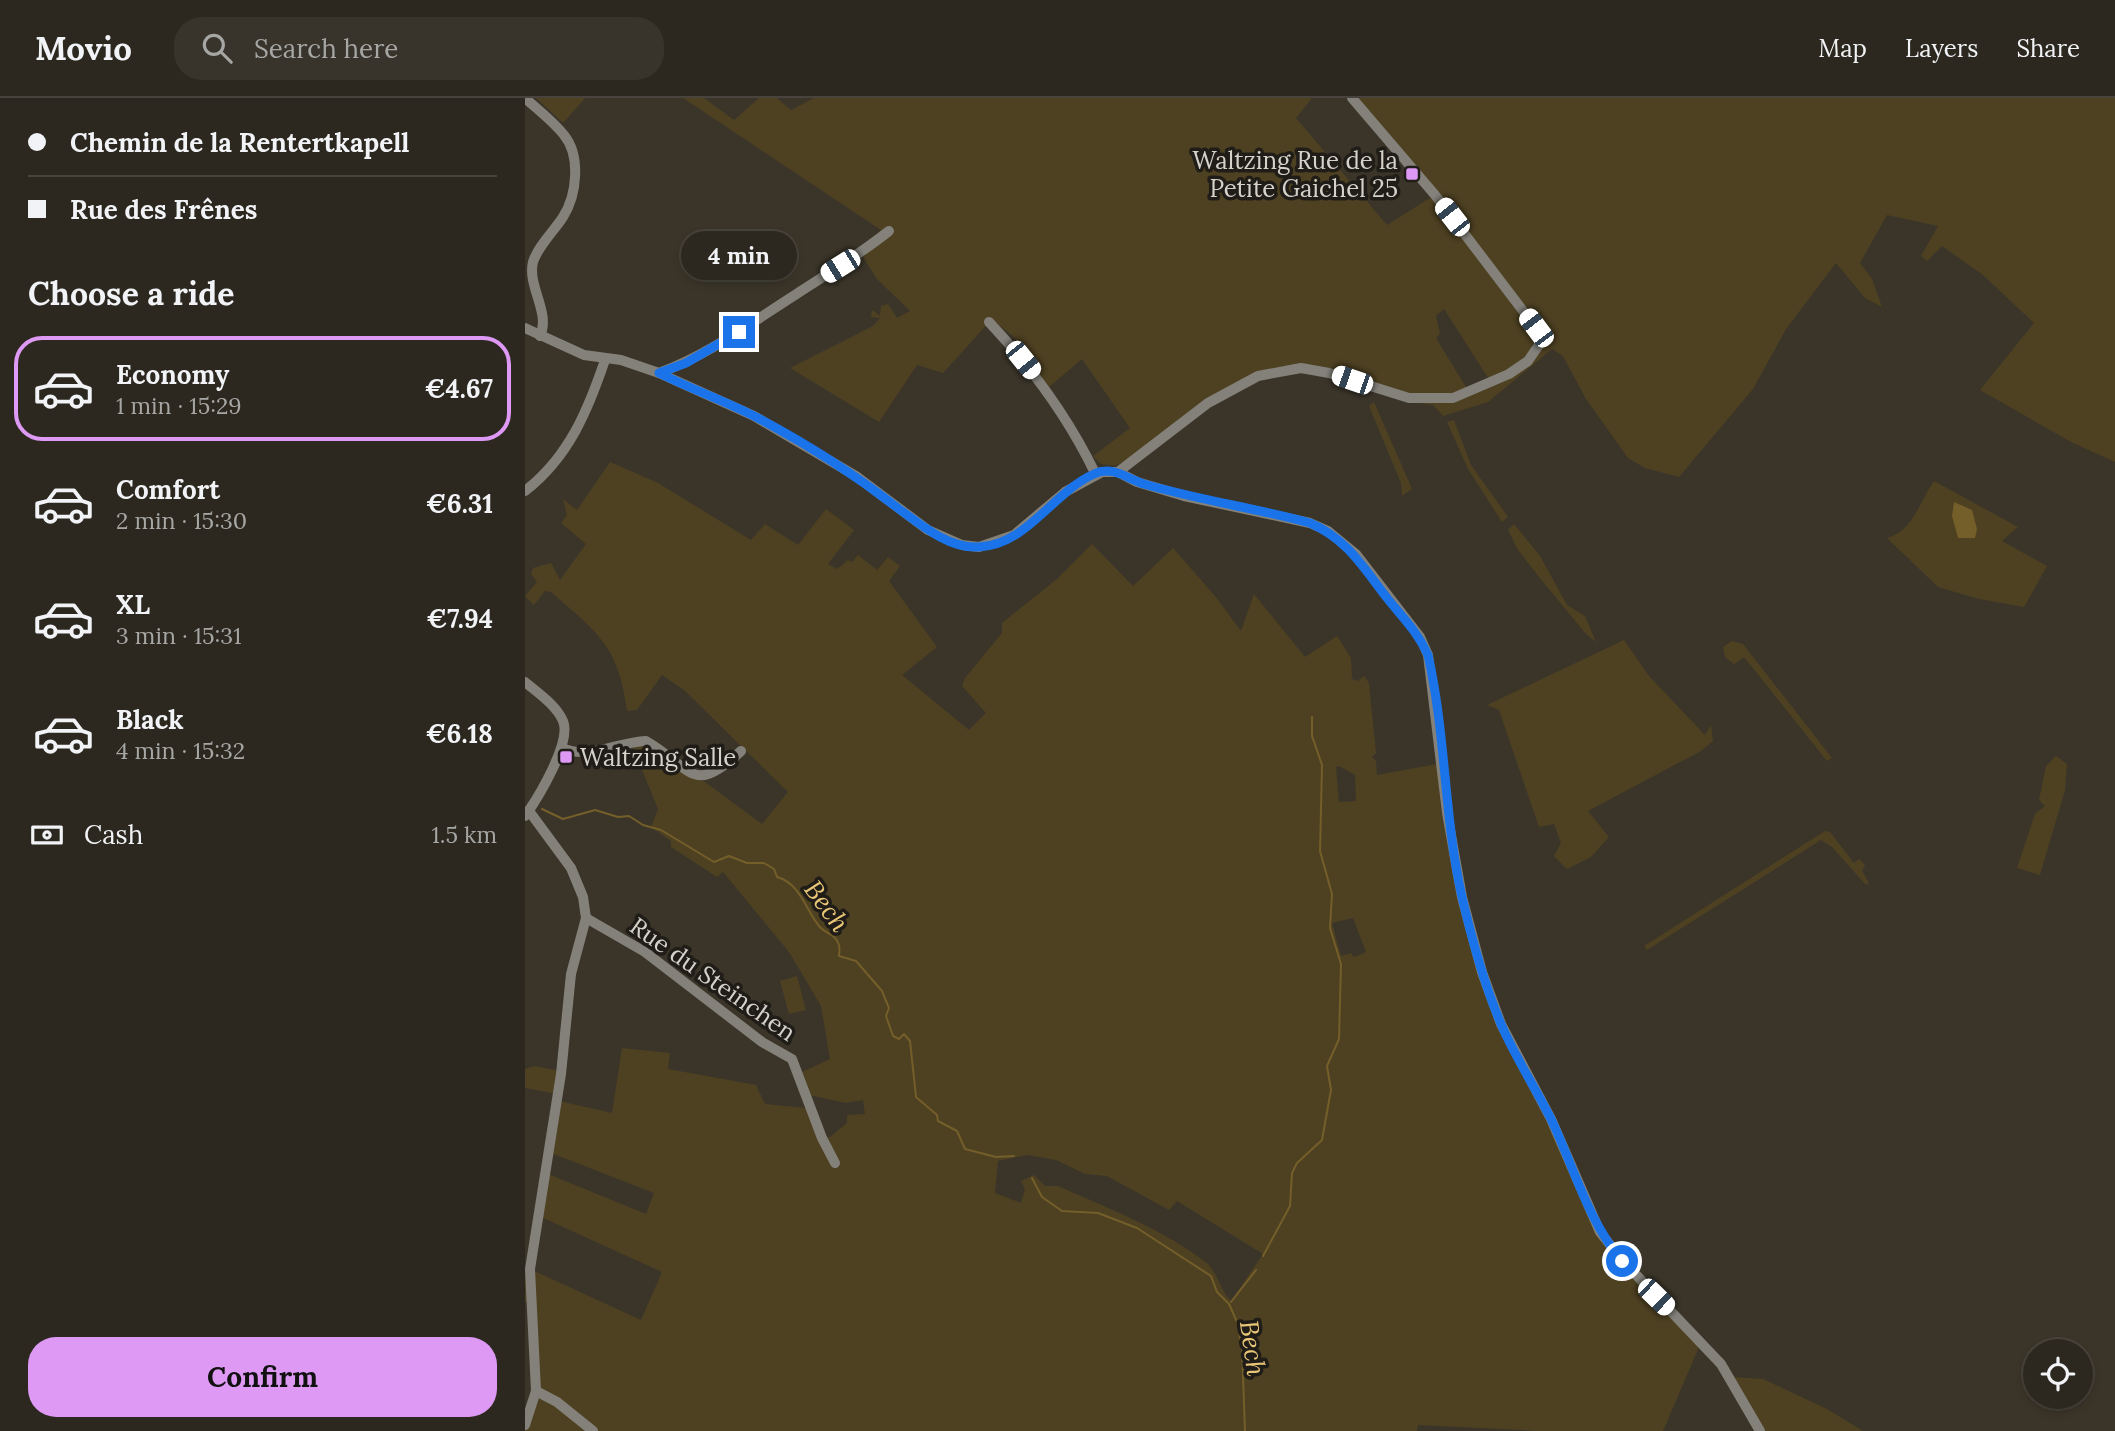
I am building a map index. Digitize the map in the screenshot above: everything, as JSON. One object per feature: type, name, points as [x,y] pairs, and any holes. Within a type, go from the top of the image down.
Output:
[{"type":"street","points":[[525,98],[564,134],[571,146],[575,174],[566,212],[533,262],[534,286],[542,325],[540,336]]},
{"type":"street","points":[[1118,472],[1208,403],[1270,372],[1301,368],[1329,373],[1409,398],[1430,400],[1453,398],[1492,384],[1536,352],[1541,342],[1536,328],[1435,195],[1352,98]]},
{"type":"street","points":[[659,373],[686,363],[739,332],[861,253],[889,231]]},
{"type":"street","points":[[989,323],[1041,384],[1076,435],[1095,473]]},
{"type":"street","points":[[525,328],[605,359],[621,360],[659,373],[754,416],[856,475],[928,530],[962,545],[979,547],[1014,536],[1065,492],[1095,473],[1118,472],[1137,482],[1184,496],[1270,512],[1328,531],[1356,554],[1420,637],[1433,676],[1447,813],[1462,897],[1482,972],[1501,1024],[1551,1119],[1601,1232],[1622,1261],[1721,1364],[1760,1431]]},
{"type":"street","points":[[525,338],[540,336]]},
{"type":"street","points":[[525,491],[558,460],[588,408],[605,359]]},
{"type":"street","points":[[525,682],[560,716],[565,735],[562,748],[527,813],[571,868],[580,889],[586,918],[571,974],[561,1071],[530,1269],[536,1391],[526,1420]]},
{"type":"street","points":[[562,748],[587,753],[646,741],[683,769],[705,777],[719,773],[741,751]]},
{"type":"street","name":"Rue du Steinchen","points":[[586,918],[655,959],[762,1042],[792,1059],[822,1138],[835,1163]]},
{"type":"street","points":[[536,1391],[557,1402],[593,1431]]},
{"type":"shaded area","points":[[536,98],[585,98],[563,123]]},
{"type":"shaded area","points":[[683,98],[704,98],[734,120],[759,98],[777,98],[791,110],[814,98],[1312,98],[1296,118],[1387,225],[1438,193],[1357,98],[2115,98],[2115,462],[2071,442],[1980,390],[2034,323],[1983,275],[1942,246],[1927,261],[1921,256],[1938,226],[1887,215],[1860,263],[1872,279],[1882,307],[1865,298],[1836,263],[1786,329],[1753,389],[1679,477],[1645,468],[1628,458],[1586,399],[1563,356],[1552,349],[1488,402],[1443,416],[1433,405],[1315,374],[1275,375],[1227,395],[1115,466],[1101,464],[1093,456],[1130,428],[1082,359],[1049,387],[1014,337],[992,319],[943,373],[917,365],[879,422],[790,368],[873,326],[880,318],[871,317],[872,310],[880,316],[881,306],[888,304],[897,318],[910,311],[877,279],[863,257],[866,255],[855,251],[881,230]],"holes":[[[1444,309],[1492,384],[1469,392],[1436,338],[1440,334],[1436,316]]]},
{"type":"shaded area","points":[[1374,402],[1412,489],[1402,496],[1401,483],[1369,406]]},
{"type":"shaded area","points":[[1454,420],[1471,465],[1508,517],[1502,522],[1468,469],[1447,422]]},
{"type":"shaded area","points":[[610,462],[658,483],[751,540],[765,524],[798,545],[826,509],[854,530],[828,564],[837,569],[848,560],[852,562],[858,555],[877,570],[888,557],[900,566],[889,581],[937,647],[902,675],[969,730],[986,713],[962,686],[965,678],[1002,633],[1002,623],[1057,579],[1092,544],[1133,586],[1173,548],[1241,631],[1254,594],[1305,657],[1337,636],[1351,658],[1352,679],[1358,681],[1364,676],[1369,683],[1376,753],[1372,757],[1376,761],[1377,775],[1437,764],[1441,811],[1458,898],[1517,1065],[1602,1229],[1733,1377],[1763,1379],[1827,1409],[1863,1431],[1754,1431],[1719,1366],[1699,1347],[1663,1431],[1539,1431],[1418,1425],[1417,1431],[525,1431],[525,1422],[534,1404],[531,1302],[525,1302],[525,1272],[530,1272],[530,1269],[641,1320],[662,1272],[541,1217],[548,1174],[646,1214],[654,1193],[551,1153],[559,1101],[612,1113],[622,1048],[670,1053],[668,1069],[756,1085],[765,1104],[806,1108],[822,1138],[830,1137],[847,1123],[847,1115],[865,1114],[863,1100],[846,1103],[809,1095],[802,1072],[830,1059],[821,1006],[789,952],[723,872],[717,877],[671,847],[671,841],[651,827],[658,809],[632,745],[644,744],[655,749],[680,772],[705,782],[762,824],[788,792],[684,690],[662,675],[637,710],[627,711],[612,655],[593,630],[551,592],[545,591],[534,605],[525,596],[537,582],[531,574],[533,568],[551,563],[560,580],[586,544],[561,523],[567,515],[563,499],[577,510]],"holes":[[[1336,767],[1355,775],[1356,801],[1339,802]],[[1353,918],[1366,952],[1354,957],[1351,953],[1341,956],[1332,923]],[[1027,1155],[1056,1160],[1085,1174],[1107,1176],[1169,1210],[1177,1201],[1263,1254],[1231,1301],[1204,1261],[1170,1238],[1114,1211],[1058,1186],[1045,1186],[1034,1175],[1021,1181],[1025,1189],[1021,1203],[995,1193],[998,1161]]]},
{"type":"shaded area","points":[[1934,481],[2018,527],[2002,541],[2047,566],[2024,607],[1979,599],[1938,587],[1887,538],[1910,522]]},
{"type":"shaded area","points":[[1954,502],[1972,510],[1977,529],[1975,538],[1958,538],[1952,516]]},
{"type":"shaded area","points":[[1514,524],[1540,556],[1567,605],[1585,616],[1596,642],[1586,634],[1518,550],[1508,530]]},
{"type":"shaded area","points":[[1624,640],[1649,676],[1705,735],[1711,725],[1713,741],[1701,751],[1588,811],[1609,837],[1591,857],[1567,869],[1554,856],[1561,843],[1554,824],[1539,827],[1499,710],[1487,705]]},
{"type":"shaded area","points":[[1732,641],[1743,644],[1832,758],[1827,761],[1744,657],[1734,664],[1725,657],[1723,647]]},
{"type":"shaded area","points":[[2056,756],[2067,764],[2065,790],[2040,875],[2017,868],[2035,814],[2045,806],[2039,800],[2046,766]]},
{"type":"shaded area","points":[[1825,831],[1830,832],[1854,863],[1859,859],[1865,865],[1862,871],[1869,883],[1866,885],[1832,847],[1821,840],[1647,950],[1644,946]]},
{"type":"shaded area","points":[[797,976],[806,1010],[789,1014],[780,981]]},
{"type":"shaded area","points":[[534,1066],[561,1071],[557,1094],[525,1088],[525,1069]]},
{"type":"waterway","points":[[1263,1256],[1290,1206],[1292,1173],[1297,1163],[1322,1140],[1331,1090],[1327,1066],[1339,1039],[1341,964],[1330,928],[1332,894],[1320,851],[1322,765],[1312,736],[1312,717]]},
{"type":"waterway","name":"Bech","points":[[542,809],[563,819],[595,810],[618,817],[629,816],[643,825],[661,830],[714,862],[729,856],[747,863],[764,863],[774,869],[777,877],[785,880],[797,891],[819,926],[836,939],[839,956],[856,961],[882,991],[889,1008],[886,1016],[893,1036],[899,1039],[904,1034],[910,1041],[916,1097],[937,1115],[938,1121],[957,1131],[965,1149],[996,1157],[1014,1156]]},
{"type":"waterway","name":"Bech","points":[[1032,1178],[1042,1197],[1062,1211],[1098,1213],[1137,1228],[1211,1276],[1217,1292],[1229,1304],[1237,1322],[1242,1348],[1245,1431]]},
{"type":"waterway","points":[[1231,1302],[1256,1270]]},
{"type":"place","name":"Waltzing Rue de la Petite Gaichel 25","points":[[1412,174]]},
{"type":"place","name":"Waltzing Salle","points":[[566,757]]},
{"type":"route","points":[[739,332],[686,363],[659,373],[754,416],[813,449],[856,475],[913,520],[946,540],[979,547],[998,543],[1014,536],[1065,492],[1095,473],[1118,472],[1137,482],[1184,496],[1270,512],[1310,523],[1328,531],[1356,554],[1420,637],[1428,655],[1433,676],[1447,813],[1462,897],[1482,972],[1501,1024],[1551,1119],[1589,1209],[1611,1248],[1622,1261]]}]
